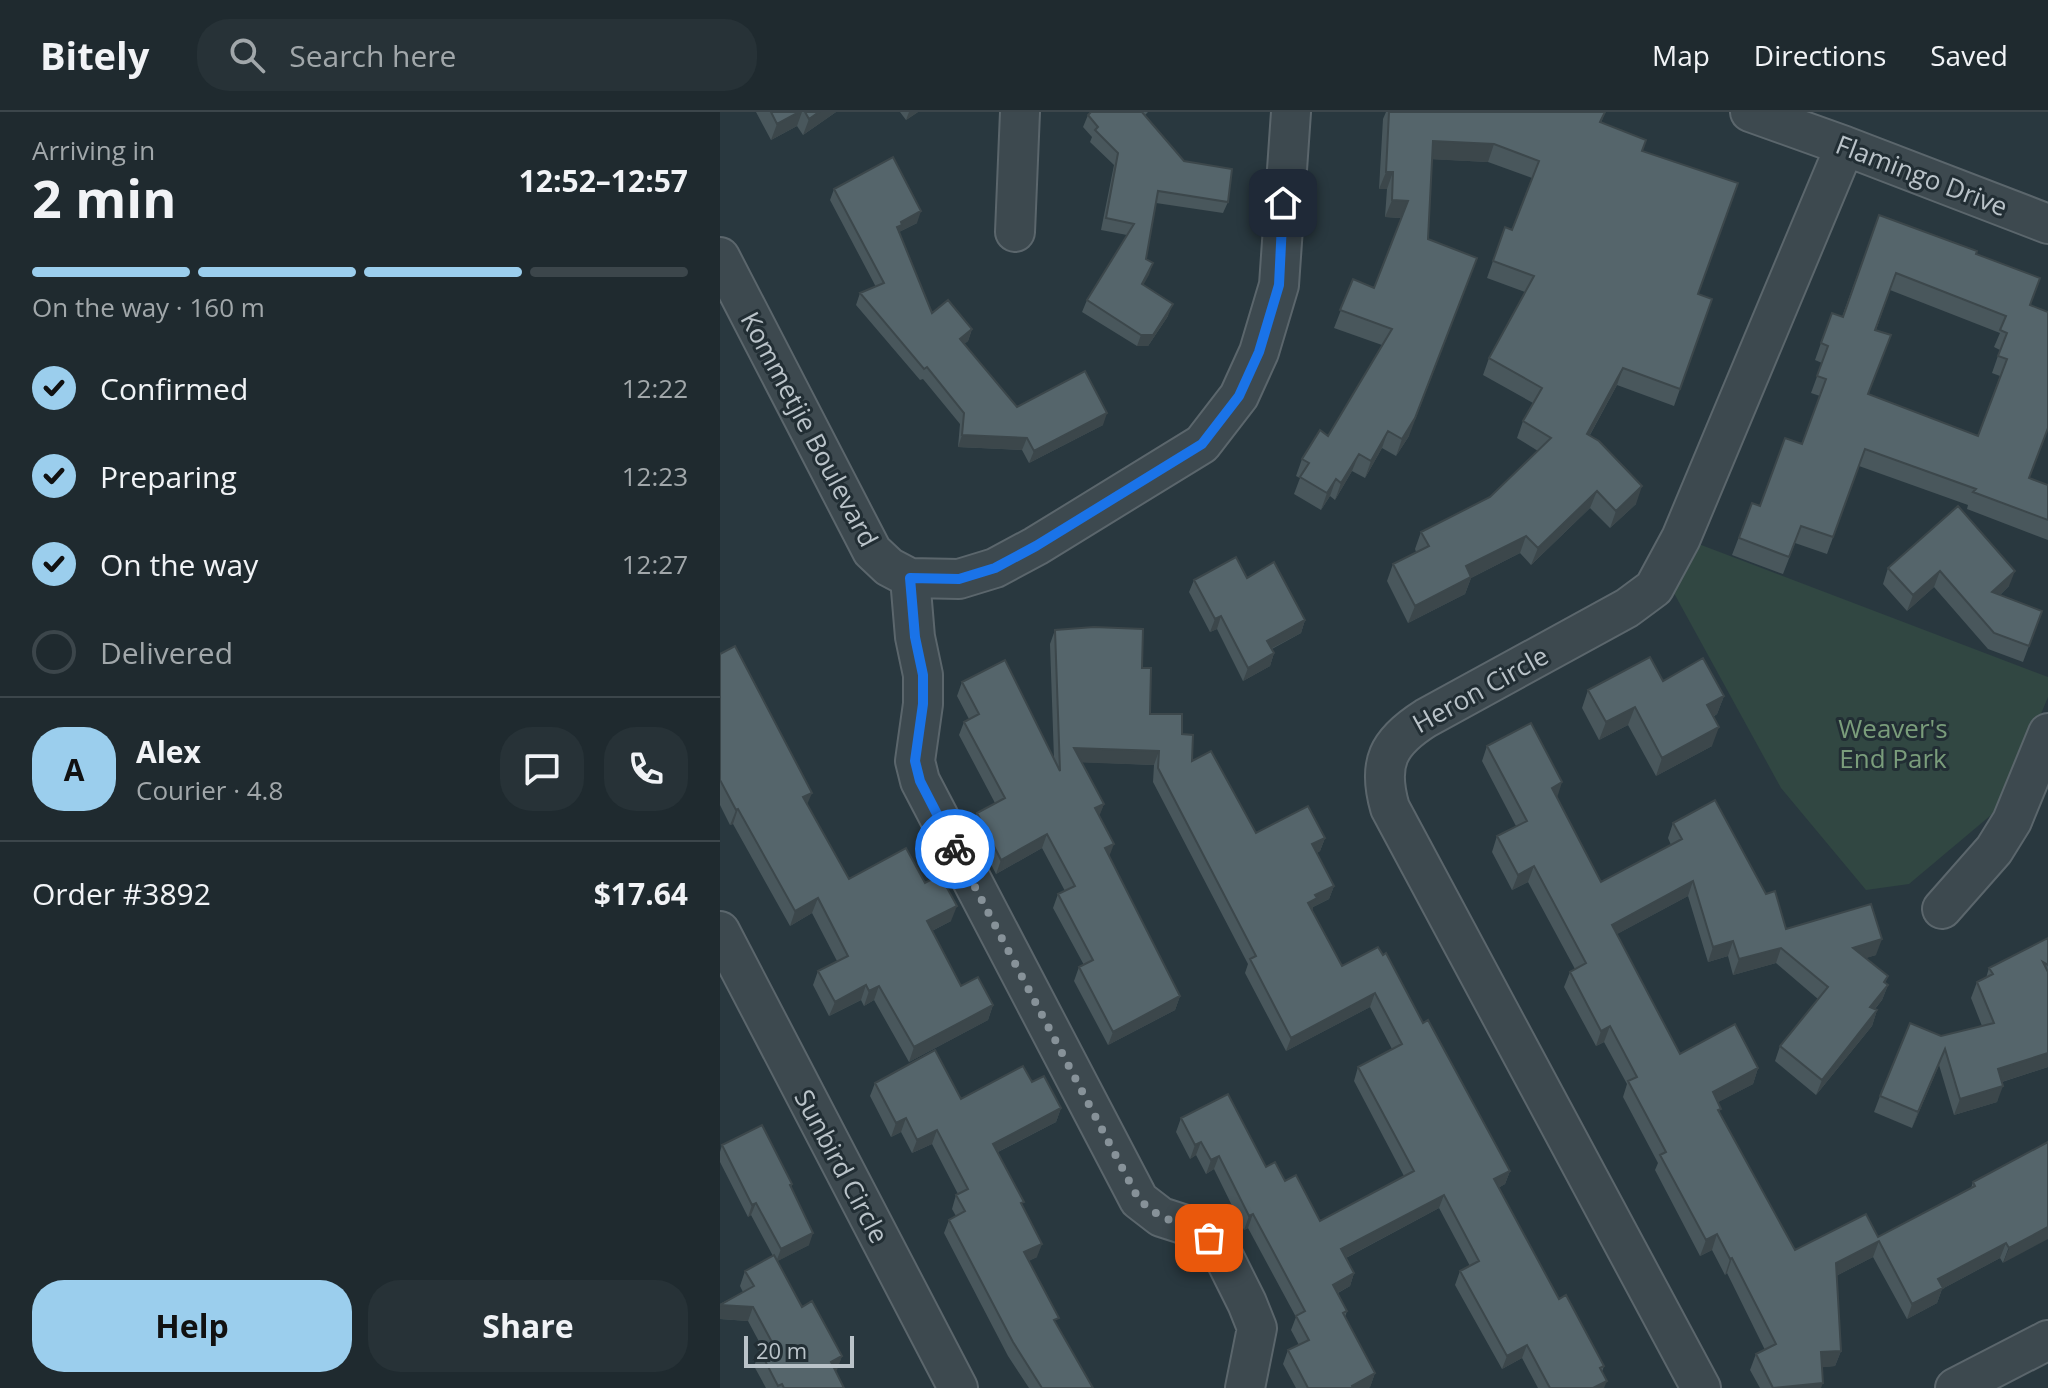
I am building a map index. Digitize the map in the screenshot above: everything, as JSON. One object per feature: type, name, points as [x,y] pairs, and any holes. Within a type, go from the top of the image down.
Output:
[{"type":"street","points":[[1015,232],[1020,112]]},
{"type":"street","points":[[1245,1388],[1257,1328],[1223,1255],[1209,1238],[1192,1227],[1161,1217],[1139,1200],[920,781],[915,761],[923,704],[923,675],[915,637],[910,578],[959,579],[995,568],[1202,444],[1239,396],[1259,352],[1279,285],[1291,112]]},
{"type":"street","name":"Flamingo Drive","points":[[1750,112],[2048,224]]},
{"type":"street","name":"Heron Circle","points":[[1701,1388],[1390,808],[1384,788],[1386,769],[1390,752],[1402,733],[1627,608],[1654,588],[1681,538],[1845,146]]},
{"type":"street","name":"Kommetjie Boulevard","points":[[720,257],[872,551],[889,567],[910,578]]},
{"type":"street","points":[[1942,909],[1994,850],[2012,821],[2048,733]]},
{"type":"street","name":"Sunbird Circle","points":[[725,951],[958,1388]]},
{"type":"street","points":[[1955,1388],[2048,1340]]},
{"type":"green space","name":"Weaver's End Park","points":[[1696,543],[2048,677],[2048,697],[2003,805],[1909,884],[1866,890],[1781,788],[1669,584]]},
{"type":"building","points":[[771,112],[799,112],[777,124]]},
{"type":"building","points":[[805,112],[819,112],[809,119]]},
{"type":"building","points":[[1091,112],[1142,112],[1184,161],[1232,169],[1228,202],[1158,191],[1146,259],[1153,263],[1142,284],[1173,304],[1153,335],[1141,335],[1087,300],[1134,224],[1106,218],[1118,153],[1095,130],[1098,127],[1088,115]]},
{"type":"building","points":[[1389,112],[1605,112],[1600,122],[1646,140],[1642,151],[1738,183],[1698,294],[1712,299],[1680,389],[1623,368],[1587,434],[1599,441],[1642,486],[1616,511],[1597,491],[1538,548],[1526,536],[1466,566],[1471,577],[1415,606],[1393,564],[1429,546],[1421,532],[1490,497],[1551,438],[1523,421],[1542,388],[1489,358],[1534,276],[1493,261],[1505,227],[1512,230],[1539,161],[1494,144],[1433,141],[1428,239],[1477,258],[1415,418],[1402,439],[1388,431],[1371,461],[1359,454],[1341,483],[1336,479],[1327,493],[1300,477],[1309,463],[1302,459],[1320,430],[1328,436],[1392,329],[1340,310],[1353,279],[1374,288],[1408,201],[1392,200],[1393,172],[1386,172]]},
{"type":"building","points":[[893,157],[921,211],[897,227],[932,313],[948,300],[972,329],[960,339],[1017,407],[1085,371],[1107,413],[1034,451],[1027,438],[962,435],[964,413],[860,293],[884,283],[834,189]]},
{"type":"building","points":[[1879,215],[2040,278],[2030,305],[2048,312],[2048,428],[2029,478],[2048,485],[2048,520],[1973,492],[1976,489],[1865,449],[1833,537],[1801,526],[1789,557],[1739,538],[1752,503],[1760,506],[1785,438],[1802,444],[1826,379],[1817,376],[1828,346],[1821,343],[1832,313],[1843,317]],"holes":[[[1896,273],[2006,316],[2000,330],[2007,333],[1998,356],[2007,359],[1978,436],[1868,394],[1891,335],[1875,330]]]},
{"type":"building","points":[[1958,506],[2015,571],[1992,592],[2042,611],[2029,646],[1994,633],[1940,571],[1913,595],[1888,568]]},
{"type":"building","points":[[1236,557],[1247,578],[1274,562],[1305,620],[1267,641],[1274,653],[1248,668],[1221,616],[1215,619],[1194,580]]},
{"type":"building","points":[[1094,627],[1143,629],[1142,668],[1151,668],[1150,714],[1182,714],[1182,734],[1193,735],[1192,761],[1211,751],[1256,833],[1308,806],[1325,838],[1312,844],[1334,886],[1315,895],[1317,898],[1308,903],[1342,966],[1378,947],[1383,955],[1386,953],[1423,1023],[1428,1020],[1510,1171],[1494,1179],[1559,1299],[1566,1295],[1604,1366],[1600,1368],[1607,1381],[1593,1388],[1550,1388],[1527,1345],[1507,1356],[1460,1271],[1479,1261],[1444,1195],[1341,1249],[1354,1273],[1333,1285],[1347,1311],[1343,1313],[1375,1373],[1353,1388],[1308,1388],[1288,1350],[1309,1340],[1296,1316],[1305,1311],[1253,1214],[1249,1216],[1219,1156],[1211,1160],[1201,1142],[1195,1145],[1181,1118],[1228,1094],[1266,1167],[1275,1162],[1285,1181],[1296,1175],[1320,1221],[1414,1171],[1358,1067],[1402,1044],[1375,993],[1291,1038],[1250,959],[1256,956],[1158,768],[1159,751],[1074,748],[1104,804],[1095,808],[1114,844],[1105,848],[1180,996],[1113,1032],[1079,967],[1093,960],[1058,894],[1075,886],[1047,834],[1001,860],[977,813],[1005,798],[964,722],[979,714],[962,682],[1005,660],[1060,771],[1055,630]]},
{"type":"building","points":[[735,646],[812,793],[803,797],[849,879],[906,848],[925,883],[940,875],[957,906],[927,921],[961,986],[978,977],[993,1005],[914,1047],[879,986],[869,991],[866,985],[835,1002],[818,971],[848,956],[818,898],[795,911],[720,780],[720,654]]},
{"type":"building","points":[[1650,657],[1663,681],[1703,658],[1724,696],[1707,705],[1719,727],[1662,758],[1635,707],[1606,722],[1588,690]]},
{"type":"building","points":[[1531,723],[1562,782],[1552,788],[1601,882],[1682,839],[1673,823],[1715,800],[1766,894],[1775,891],[1786,929],[1871,904],[1882,939],[1853,948],[1888,976],[1884,982],[1888,985],[1870,1007],[1877,1010],[1822,1080],[1780,1046],[1828,987],[1781,948],[1739,959],[1733,941],[1713,947],[1693,881],[1612,925],[1680,1054],[1735,1024],[1758,1068],[1713,1092],[1721,1109],[1718,1110],[1795,1250],[1866,1214],[1878,1237],[1975,1186],[1973,1182],[2048,1142],[2048,1227],[2009,1248],[2006,1243],[1938,1279],[1943,1288],[1912,1304],[1879,1241],[1836,1263],[1841,1351],[1821,1352],[1823,1383],[1773,1388],[1756,1354],[1776,1344],[1732,1258],[1717,1234],[1706,1240],[1660,1155],[1666,1152],[1628,1081],[1637,1077],[1610,1026],[1601,1031],[1570,972],[1586,963],[1534,866],[1518,875],[1497,836],[1527,821],[1487,746]]},
{"type":"building","points":[[2048,938],[2048,965],[2043,962],[2048,972],[2048,1053],[1998,1069],[2003,1086],[1960,1099],[1945,1049],[1918,1112],[1880,1096],[1910,1023],[1941,1036],[1994,1023],[1977,982],[1993,974],[1989,968]]},
{"type":"building","points":[[935,1050],[961,1099],[1023,1066],[1032,1082],[1044,1076],[1061,1108],[993,1144],[1042,1244],[1024,1252],[1059,1318],[1054,1320],[1093,1388],[1042,1388],[1013,1342],[949,1220],[965,1211],[956,1195],[968,1189],[937,1130],[917,1140],[906,1118],[896,1123],[875,1083]]},
{"type":"building","points":[[762,1125],[813,1233],[781,1249],[756,1203],[752,1205],[722,1145]]},
{"type":"building","points":[[774,1255],[802,1307],[812,1301],[842,1356],[831,1362],[844,1388],[778,1386],[760,1351],[773,1344],[753,1307],[720,1305],[754,1286],[745,1271]]},
{"type":"way so far","points":[[955,849],[1139,1200],[1161,1217],[1192,1227],[1209,1238]]},
{"type":"route","points":[[955,849],[920,781],[915,761],[923,704],[923,675],[915,637],[910,578],[959,579],[995,568],[1202,444],[1239,396],[1259,352],[1279,285],[1283,203]]}]
